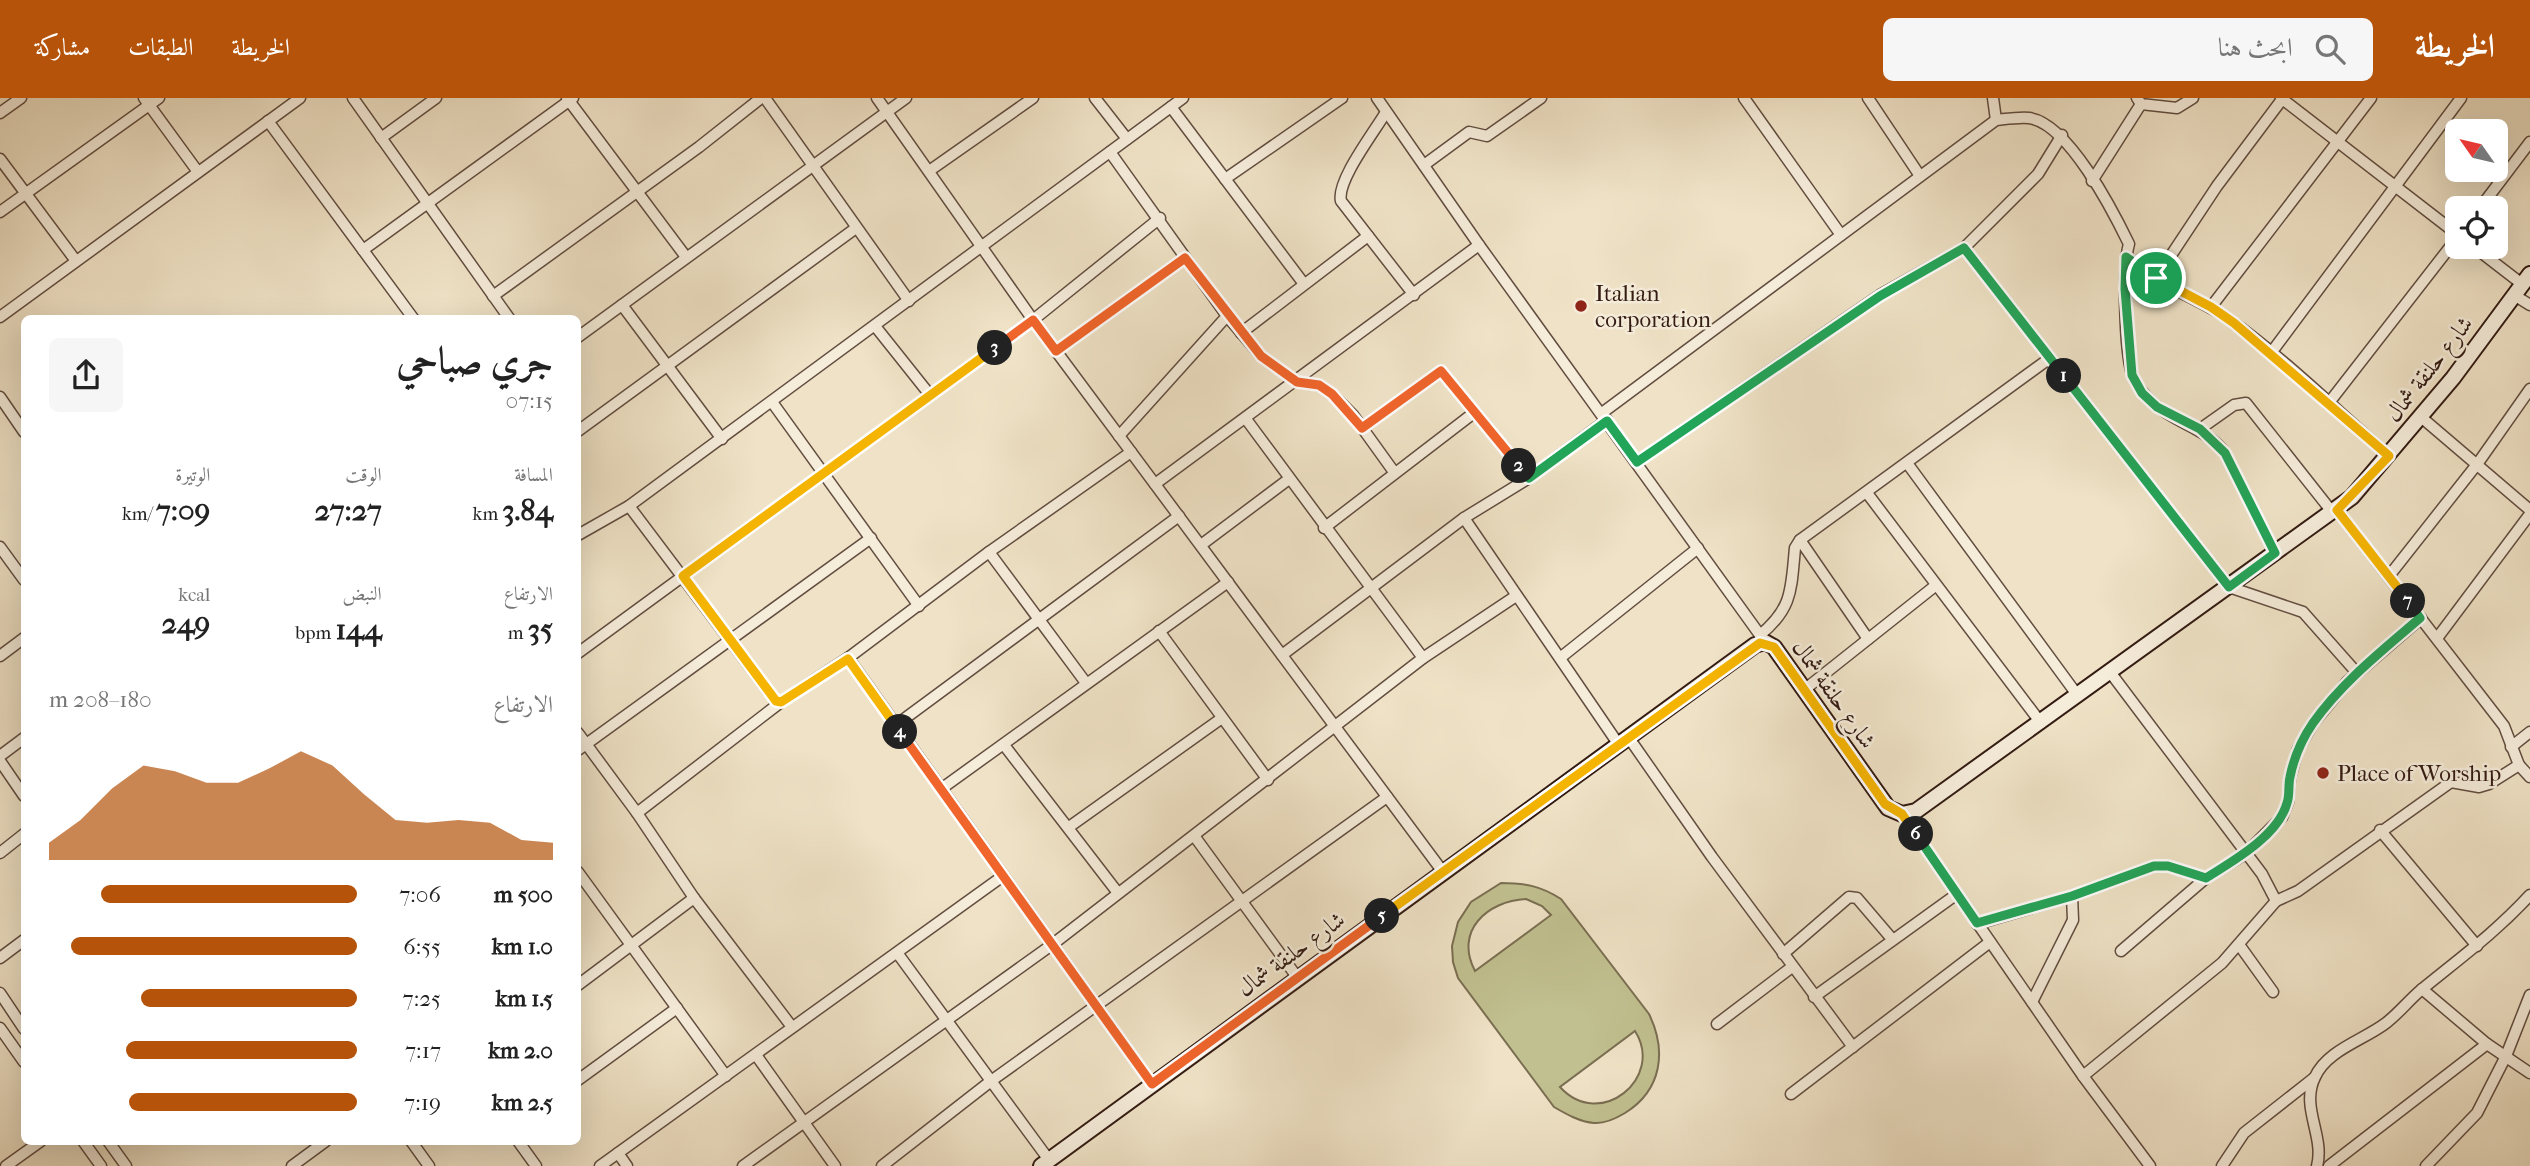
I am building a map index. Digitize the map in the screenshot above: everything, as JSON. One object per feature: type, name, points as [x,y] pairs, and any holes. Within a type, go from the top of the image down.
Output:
[{"type":"street","points":[[0,113],[21,98]]},
{"type":"street","points":[[0,212],[146,102],[159,98]]},
{"type":"street","points":[[0,317],[300,98]]},
{"type":"street","points":[[353,98],[507,315]]},
{"type":"street","points":[[381,138],[436,98]]},
{"type":"street","points":[[493,296],[763,98],[909,301]]},
{"type":"street","points":[[877,98],[1033,320],[1443,872]]},
{"type":"street","points":[[581,335],[810,165],[906,98]]},
{"type":"street","points":[[929,171],[1033,98]]},
{"type":"street","points":[[1095,98],[1127,139]]},
{"type":"street","points":[[581,534],[629,506],[722,439],[1183,98]]},
{"type":"street","points":[[1225,179],[1342,98]]},
{"type":"street","points":[[1377,98],[1479,245],[1763,639],[1786,607],[1795,548],[1800,540],[2050,358]]},
{"type":"street","points":[[1424,165],[1469,132],[1488,136],[1541,98]]},
{"type":"street","points":[[1744,98],[1841,235]]},
{"type":"street","points":[[1868,98],[1920,176]]},
{"type":"street","points":[[1993,98],[1996,120]]},
{"type":"street","points":[[2092,181],[2139,101],[2177,108],[2193,98]]},
{"type":"street","points":[[2156,278],[2217,186],[2282,98],[2445,226]]},
{"type":"street","points":[[2211,307],[2371,98]]},
{"type":"street","points":[[2271,353],[2461,98]]},
{"type":"street","points":[[363,250],[570,99],[686,257]]},
{"type":"street","points":[[146,102],[198,172]]},
{"type":"street","points":[[1171,107],[1304,284]]},
{"type":"street","points":[[1387,111],[1345,178],[1339,195],[1414,295]]},
{"type":"street","points":[[1282,655],[1464,518],[1529,478],[1841,235],[1996,120],[2031,118],[2062,135],[2113,211],[2129,244],[2125,289],[2132,375],[2142,393],[2157,407],[2200,429],[2225,453],[2275,553]]},
{"type":"street","points":[[268,121],[411,315]]},
{"type":"street","points":[[1637,462],[1880,296],[1964,248],[2038,174],[2062,135]]},
{"type":"street","points":[[2489,196],[2530,142]]},
{"type":"street","points":[[1110,152],[1160,218],[1227,316],[1261,356],[1297,382],[1319,385],[1332,394],[1362,428],[1394,472]]},
{"type":"street","points":[[0,159],[76,261]]},
{"type":"street","points":[[581,651],[1033,320],[1160,218]]},
{"type":"street","points":[[581,429],[856,228]]},
{"type":"street","points":[[1241,333],[1368,236]]},
{"type":"street","points":[[1155,484],[1297,382],[1479,245]]},
{"type":"street","points":[[1964,248],[2229,587],[2304,612],[2357,673]]},
{"type":"street","points":[[2328,404],[2445,252]]},
{"type":"street","points":[[2126,257],[2156,278],[2211,307],[2271,353],[2389,456]]},
{"type":"street","points":[[1056,351],[1185,258]]},
{"type":"street","points":[[2490,259],[2522,284],[2530,305]]},
{"type":"street","name":"شارع حلنقة شمال","points":[[1045,1163],[1763,639],[1774,647],[1885,804],[1902,814],[1916,811],[2335,511],[2389,456],[2522,284]]},
{"type":"street","points":[[622,304],[722,439]]},
{"type":"street","points":[[1119,436],[1227,316]]},
{"type":"street","points":[[875,326],[930,395]]},
{"type":"street","points":[[1362,428],[1437,372],[1445,373],[1529,478]]},
{"type":"street","points":[[2389,576],[2478,463],[2530,389]]},
{"type":"street","points":[[772,402],[919,606]]},
{"type":"street","points":[[2,403],[21,428]]},
{"type":"street","points":[[2200,429],[2234,405],[2246,403],[2438,638],[2504,726],[2519,765],[2530,777]]},
{"type":"street","points":[[1324,527],[1475,412]]},
{"type":"street","points":[[2421,417],[2478,463],[2530,512],[2438,638]]},
{"type":"street","points":[[1245,419],[1423,658]]},
{"type":"street","points":[[637,813],[781,702],[848,659],[989,552],[1131,452]]},
{"type":"street","points":[[1907,463],[2078,696]]},
{"type":"street","points":[[1200,545],[1289,479]]},
{"type":"street","points":[[1867,493],[2041,723]]},
{"type":"street","points":[[629,506],[771,696],[781,702]]},
{"type":"street","points":[[896,725],[1179,516]]},
{"type":"street","points":[[1464,518],[1560,658],[1853,1047]]},
{"type":"street","points":[[792,1027],[694,898],[637,813],[582,747],[872,538]]},
{"type":"street","points":[[1800,540],[1868,639]]},
{"type":"street","points":[[0,547],[21,576]]},
{"type":"street","points":[[1560,658],[1698,548]]},
{"type":"street","points":[[989,552],[1087,683]]},
{"type":"street","points":[[941,789],[1228,582]]},
{"type":"street","points":[[1804,690],[1935,586]]},
{"type":"street","points":[[743,1166],[1053,944],[1423,658],[1516,596]]},
{"type":"street","points":[[2121,951],[2206,878],[2245,854],[2282,817],[2288,802],[2290,778],[2298,749],[2314,722],[2357,673],[2420,618]]},
{"type":"street","points":[[1159,631],[1268,780]]},
{"type":"street","points":[[0,656],[21,640]]},
{"type":"street","points":[[848,659],[1152,1084]]},
{"type":"street","points":[[2110,672],[2262,874],[2276,901]]},
{"type":"street","points":[[1069,827],[1222,718]]},
{"type":"street","points":[[2511,747],[2530,732]]},
{"type":"street","points":[[21,741],[0,759],[21,791]]},
{"type":"street","points":[[1004,745],[1118,893]]},
{"type":"street","points":[[2083,1076],[2163,1013],[2240,946],[2276,901],[2298,891],[2380,830],[2451,782],[2479,787],[2489,784],[2519,765]]},
{"type":"street","points":[[882,1166],[991,1080],[1387,797]]},
{"type":"street","points":[[1902,814],[2083,1076],[2150,1166]]},
{"type":"street","points":[[2380,830],[2477,946]]},
{"type":"street","points":[[0,853],[21,836]]},
{"type":"street","points":[[1195,836],[1297,977]]},
{"type":"street","points":[[1977,923],[2072,896],[2154,866],[2168,866],[2206,878]]},
{"type":"street","points":[[581,876],[726,1076]]},
{"type":"street","points":[[600,1166],[1003,876]]},
{"type":"street","points":[[1814,997],[1957,894]]},
{"type":"street","points":[[2222,1166],[2244,1133],[2315,1077],[2327,1060],[2387,1022],[2422,989],[2477,946],[2530,895]]},
{"type":"street","points":[[2032,1002],[2073,919],[2072,896]]},
{"type":"street","points":[[1783,954],[1849,897],[1857,898],[1892,939]]},
{"type":"street","points":[[581,983],[694,898]]},
{"type":"street","points":[[0,958],[21,942]]},
{"type":"street","points":[[1791,1094],[1990,942]]},
{"type":"street","points":[[2240,946],[2273,992]]},
{"type":"street","points":[[898,954],[991,1080],[1045,1163]]},
{"type":"street","points":[[1717,1024],[1792,967]]},
{"type":"street","points":[[2422,989],[2487,1044],[2530,1073]]},
{"type":"street","points":[[0,993],[21,1024]]},
{"type":"street","points":[[2426,1166],[2477,1113],[2506,1056],[2530,995]]},
{"type":"street","points":[[581,1078],[677,1008]]},
{"type":"street","points":[[0,1028],[21,1058]]},
{"type":"street","points":[[2329,1166],[2487,1044]]},
{"type":"street","points":[[756,1055],[835,1166]]},
{"type":"street","points":[[2315,1077],[2310,1095],[2320,1156],[2317,1166]]},
{"type":"street","points":[[6,1166],[35,1145]]},
{"type":"street","points":[[86,1145],[101,1166]]},
{"type":"street","points":[[111,1145],[126,1166]]},
{"type":"street","points":[[292,1166],[321,1145]]},
{"type":"street","points":[[414,1145],[429,1166]]},
{"type":"street","points":[[521,1145],[536,1166]]},
{"type":"street","points":[[618,1153],[627,1166]]},
{"type":"shaded area","points":[[1501,883],[1532,886],[1561,899],[1649,1014],[1655,1028],[1658,1069],[1647,1093],[1637,1104],[1617,1117],[1598,1123],[1578,1119],[1554,1107],[1458,978],[1452,946],[1458,922],[1471,902]],"holes":[[[1526,899],[1542,906],[1551,915],[1475,971],[1469,943],[1478,921],[1499,905]],[[1635,1031],[1642,1049],[1642,1066],[1635,1081],[1624,1093],[1609,1101],[1593,1103],[1576,1099],[1560,1087]]]},
{"type":"place","name":"Italian corporation","points":[[1581,306]]},
{"type":"place","name":"Place of Worship","points":[[2323,773]]},
{"type":"route","points":[[1964,248],[2229,587],[2275,553],[2225,453],[2215,439],[2157,407],[2142,393],[2132,375],[2125,289],[2126,257],[2145,273],[2156,278],[2211,307],[2234,323],[2389,456],[2367,482],[2337,510],[2420,618],[2347,682],[2314,722],[2298,749],[2290,778],[2288,802],[2282,817],[2245,854],[2206,878],[2168,866],[2154,866],[2072,896],[1977,923],[1902,814],[1888,808],[1774,647],[1765,642],[1755,645],[1736,658],[1152,1084],[848,659],[781,702],[776,701],[683,576],[1033,320],[1056,351],[1185,258],[1227,316],[1261,356],[1297,382],[1319,385],[1332,394],[1362,428],[1441,371],[1529,478],[1607,421],[1637,462],[1880,296],[1964,248]]}]
